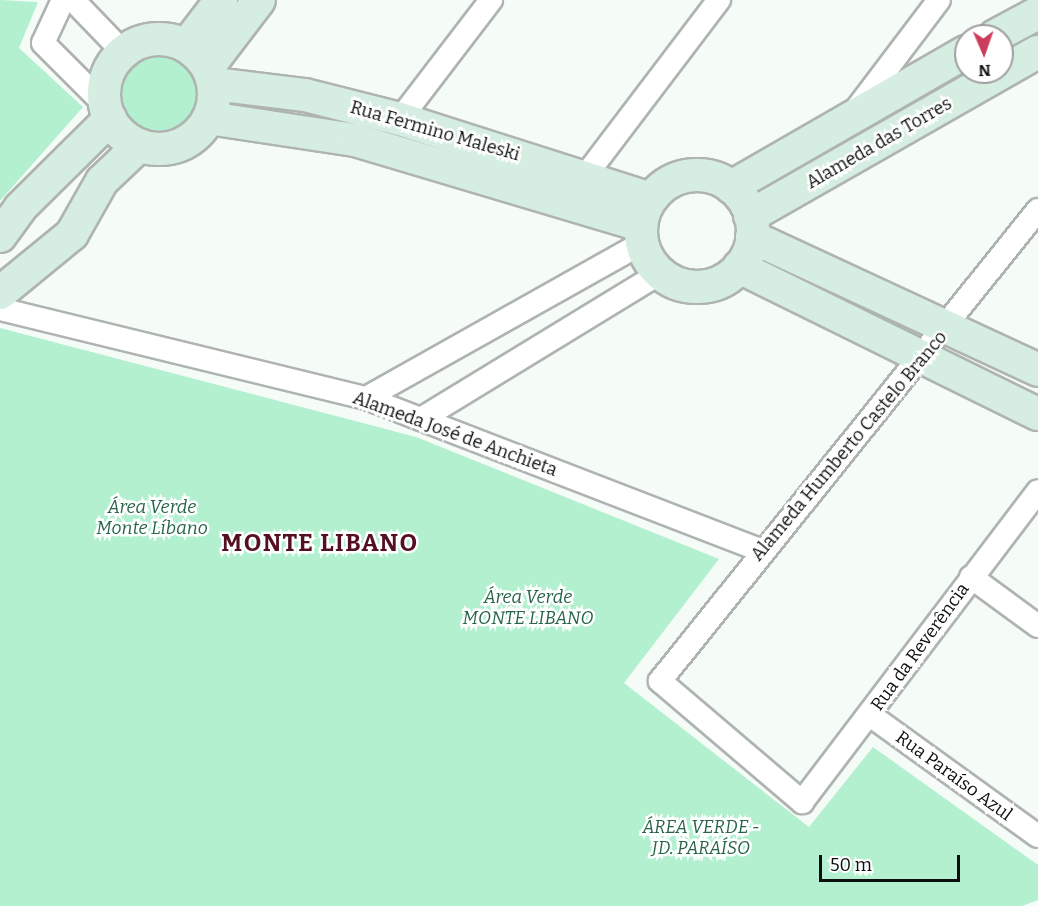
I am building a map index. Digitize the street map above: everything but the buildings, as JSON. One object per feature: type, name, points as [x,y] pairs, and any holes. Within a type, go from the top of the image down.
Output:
[{"type":"street","points":[[63,0],[43,43],[140,145],[175,146],[209,118],[202,66],[221,0]]},
{"type":"street","points":[[73,0],[123,52]]},
{"type":"street","points":[[202,66],[259,0]]},
{"type":"street","points":[[400,119],[491,0]]},
{"type":"street","points":[[586,175],[719,0]]},
{"type":"street","points":[[854,112],[939,0]]},
{"type":"street","points":[[1014,26],[1038,13]]},
{"type":"street","points":[[0,236],[20,208],[108,112],[107,77],[123,52],[154,39],[202,66]]},
{"type":"street","name":"Alameda das Torres","points":[[751,227],[1038,52]]},
{"type":"street","name":"Alameda das Torres","points":[[731,188],[854,112],[954,58]]},
{"type":"street","name":"Rua Fermino Maleski","points":[[202,66],[400,119],[586,175],[645,222]]},
{"type":"street","name":"Rua Fermino Maleski","points":[[209,118],[355,140],[645,222]]},
{"type":"street","points":[[0,293],[72,234],[102,181],[140,145]]},
{"type":"street","points":[[366,398],[645,222],[670,182],[687,176],[705,176],[731,188],[751,227],[1038,370]]},
{"type":"street","name":"Alameda Humberto Castelo Branco","points":[[802,802],[660,681],[762,551],[924,357],[1038,210]]},
{"type":"street","points":[[645,222],[660,273]]},
{"type":"street","points":[[660,273],[694,287],[713,285],[739,267],[751,227]]},
{"type":"street","points":[[739,267],[1038,414]]},
{"type":"street","points":[[421,419],[660,273]]},
{"type":"street","name":"Alameda José de Anchieta","points":[[0,309],[366,398],[762,551]]},
{"type":"street","name":"Rua da Reverência","points":[[802,802],[870,716],[971,577],[1038,491]]},
{"type":"street","points":[[971,577],[1038,626]]},
{"type":"street","name":"Rua Paraíso Azul","points":[[870,716],[1038,836]]},
{"type":"green space","points":[[0,0],[38,2],[19,48],[83,107],[0,201]]},
{"type":"green space","points":[[157,49],[173,52],[186,61],[195,74],[198,90],[195,106],[186,119],[173,128],[157,131],[141,128],[128,119],[119,106],[116,90],[119,74],[128,61],[141,52]]},
{"type":"green space","points":[[0,328],[416,437],[719,559],[624,683],[809,827],[873,747],[1038,865],[1038,900],[1022,906],[0,906]]},
{"type":"district","name":"MONTE LIBANO","points":[[320,544]]},
{"type":"park label","name":"Área Verde Monte Líbano","points":[[152,518]]},
{"type":"park label","name":"Área Verde MONTE LIBANO","points":[[528,608]]},
{"type":"park label","name":"ÁREA VERDE - JD. PARAÍSO","points":[[701,838]]}]
